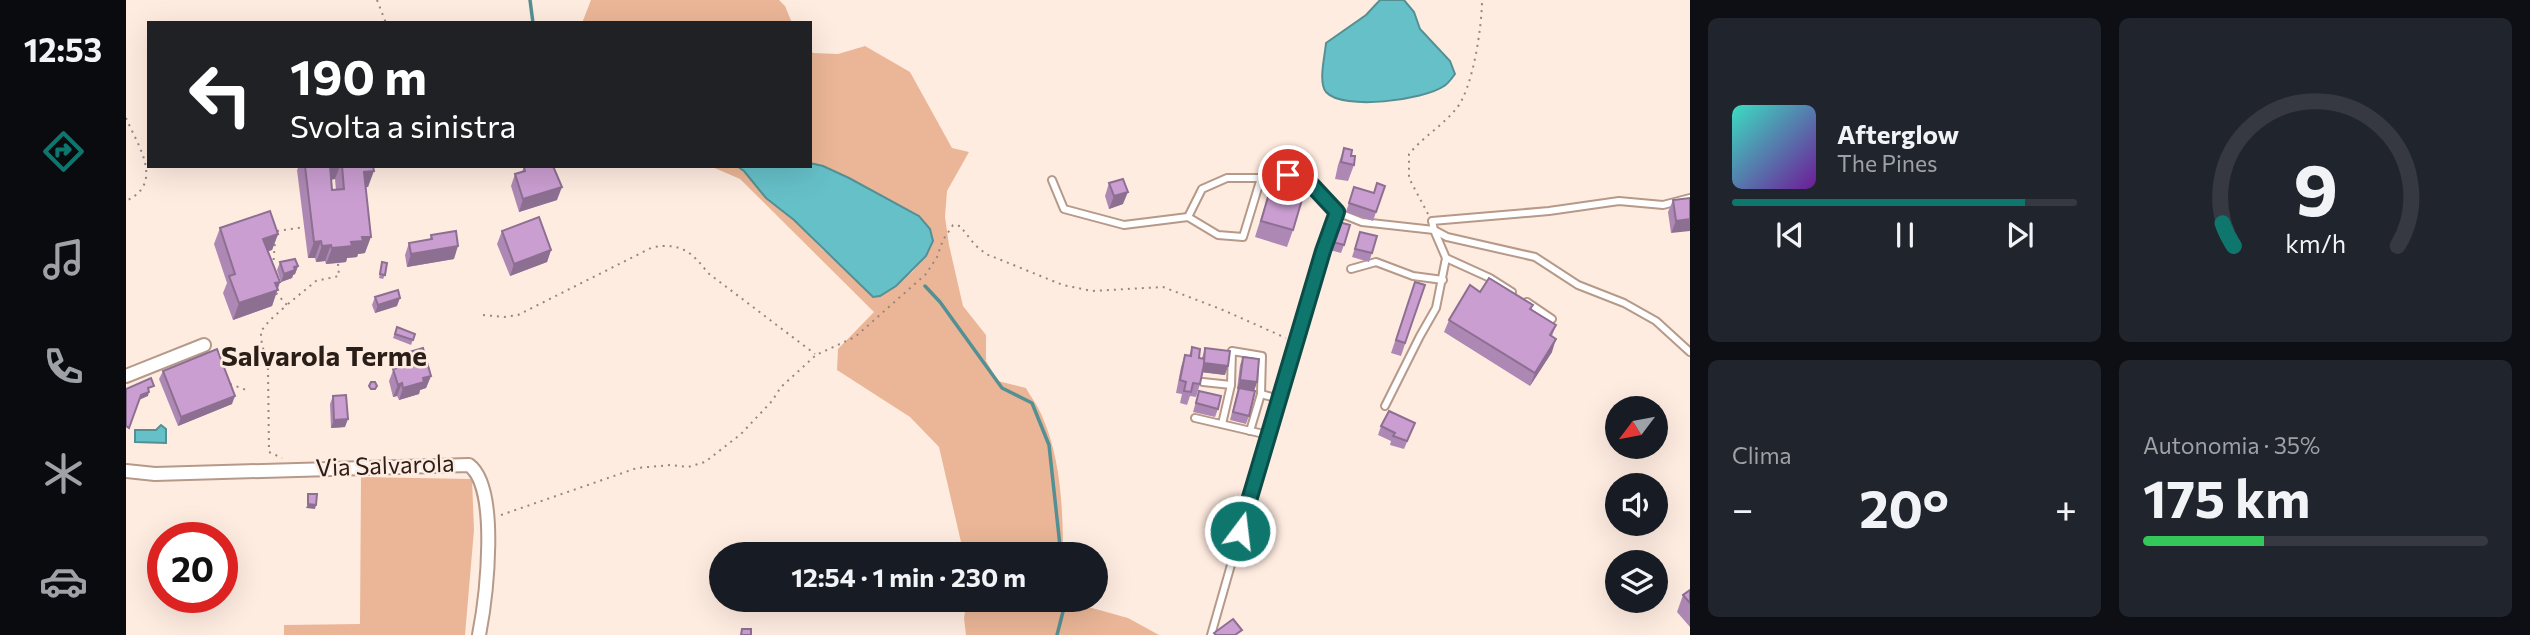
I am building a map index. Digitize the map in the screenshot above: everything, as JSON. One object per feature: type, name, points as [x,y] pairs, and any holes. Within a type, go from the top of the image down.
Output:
[{"type":"street","points":[[126,376],[204,345]]},
{"type":"street","name":"Via Salvarola","points":[[126,471],[155,474],[469,465],[476,471],[482,483],[487,517],[487,569],[479,635]]},
{"type":"lane","points":[[1188,216],[1202,189],[1227,178],[1288,175]]},
{"type":"lane","points":[[1052,180],[1064,209],[1124,225],[1188,216],[1219,235],[1243,237],[1261,178]]},
{"type":"lane","points":[[1298,179],[1309,182],[1337,212],[1362,222],[1434,230],[1447,236],[1535,257],[1578,285],[1624,303],[1656,321],[1690,352]]},
{"type":"lane","points":[[1385,406],[1436,308],[1446,258],[1432,221],[1549,211],[1619,201],[1662,205],[1690,198]]},
{"type":"lane","points":[[1211,635],[1268,435],[1337,212]]},
{"type":"lane","points":[[1446,258],[1490,278],[1552,319]]},
{"type":"lane","points":[[1351,269],[1376,261],[1413,276],[1443,280]]},
{"type":"lane","points":[[1222,424],[1231,385],[1232,351],[1262,356],[1261,394],[1250,431]]},
{"type":"lane","points":[[1203,382],[1231,385]]},
{"type":"lane","points":[[1261,394],[1279,399]]},
{"type":"lane","points":[[1195,418],[1268,435]]},
{"type":"path","points":[[377,0],[385,21]]},
{"type":"path","points":[[1432,221],[1409,178],[1409,154],[1458,107],[1475,59],[1482,20],[1482,0]]},
{"type":"path","points":[[126,118],[147,175],[142,191],[126,201]]},
{"type":"path","points":[[487,517],[495,517],[637,468],[671,465],[688,467],[705,462],[741,434],[772,401],[781,387],[816,355],[855,337],[926,274],[953,225],[960,226],[986,254],[1063,285],[1092,291],[1163,287],[1297,343]]},
{"type":"path","points":[[272,275],[275,231],[305,227]]},
{"type":"path","points":[[483,315],[518,315],[653,247],[669,245],[686,250],[697,258],[708,273],[816,355]]},
{"type":"path","points":[[292,470],[292,462],[269,452],[268,361],[261,339],[264,326],[316,281],[339,275],[338,263]]},
{"type":"path","points":[[274,290],[287,305]]},
{"type":"path","points":[[224,382],[249,391]]},
{"type":"shaded area","points":[[591,0],[779,0],[785,6],[791,21],[583,21]]},
{"type":"shaded area","points":[[865,46],[910,72],[952,148],[969,152],[947,191],[945,217],[963,306],[986,335],[986,361],[998,381],[1026,388],[1042,416],[1057,467],[1063,542],[961,542],[939,447],[910,417],[837,370],[838,349],[874,312],[740,179],[715,168],[740,168],[744,171],[766,198],[794,220],[864,289],[880,296],[912,272],[926,256],[930,229],[919,215],[849,178],[812,163],[813,53],[838,54]]},
{"type":"shaded area","points":[[361,477],[472,479],[474,530],[465,635],[284,635],[284,625],[360,624]]},
{"type":"shaded area","points":[[965,612],[1106,612],[1128,618],[1159,635],[966,635]]},
{"type":"water","points":[[1380,0],[1404,0],[1414,12],[1420,29],[1450,61],[1455,74],[1445,85],[1420,96],[1366,102],[1335,98],[1326,92],[1322,82],[1326,43],[1366,15]]},
{"type":"water","points":[[812,163],[823,166],[919,216],[930,229],[933,241],[926,256],[896,286],[880,296],[873,297],[794,220],[766,198],[740,168],[812,168]]},
{"type":"water","points":[[161,425],[166,429],[166,443],[135,442],[135,430],[156,430]]},
{"type":"building","points":[[1344,148],[1352,150],[1351,156],[1355,156],[1354,165],[1341,162]]},
{"type":"building","points":[[1277,166],[1309,176],[1293,230],[1261,221]]},
{"type":"building","points":[[305,168],[330,168],[332,190],[344,189],[342,168],[373,168],[374,171],[364,172],[371,237],[362,237],[363,241],[351,242],[352,246],[332,248],[331,245],[322,246],[321,241],[314,242]]},
{"type":"building","points":[[524,168],[554,168],[562,187],[523,199],[515,174],[525,171]]},
{"type":"building","points":[[1123,179],[1128,192],[1114,196],[1109,183]]},
{"type":"building","points":[[1377,183],[1385,186],[1376,212],[1349,203],[1354,187],[1374,193]]},
{"type":"building","points":[[1690,198],[1690,219],[1676,221],[1673,200]]},
{"type":"building","points":[[270,211],[278,234],[263,239],[280,282],[275,283],[278,290],[239,303],[229,276],[235,274],[220,228]]},
{"type":"building","points":[[539,217],[551,250],[514,264],[502,231]]},
{"type":"building","points":[[1335,221],[1350,225],[1344,245],[1329,241]]},
{"type":"building","points":[[456,231],[458,246],[411,254],[409,243],[432,239],[431,235]]},
{"type":"building","points":[[1360,232],[1377,236],[1372,253],[1355,249]]},
{"type":"building","points":[[295,259],[298,266],[284,274],[280,262]]},
{"type":"building","points":[[382,262],[387,263],[385,275],[380,274]]},
{"type":"building","points":[[1489,278],[1533,305],[1530,309],[1556,325],[1550,335],[1556,339],[1535,373],[1449,320],[1470,285],[1480,292]]},
{"type":"building","points":[[1415,282],[1425,285],[1405,343],[1396,340]]},
{"type":"building","points":[[398,290],[400,298],[378,305],[375,297]]},
{"type":"building","points":[[397,327],[415,334],[413,340],[395,334]]},
{"type":"building","points":[[1192,347],[1200,349],[1199,358],[1205,359],[1200,384],[1193,383],[1191,392],[1184,391],[1186,382],[1180,380],[1185,355],[1191,356]]},
{"type":"building","points":[[423,348],[431,376],[423,378],[424,382],[403,388],[402,383],[398,385],[393,369],[402,367],[399,355]]},
{"type":"building","points":[[1205,348],[1230,351],[1228,366],[1204,363]]},
{"type":"building","points":[[217,349],[235,396],[181,417],[163,371]]},
{"type":"building","points":[[1243,357],[1259,359],[1257,382],[1240,380]]},
{"type":"building","points":[[151,378],[154,386],[141,395],[129,428],[126,426],[126,389]]},
{"type":"building","points":[[371,382],[375,382],[375,389],[369,386]]},
{"type":"building","points":[[1239,388],[1255,391],[1249,416],[1233,412]]},
{"type":"building","points":[[1199,391],[1221,396],[1218,409],[1196,403]]},
{"type":"building","points":[[346,395],[348,419],[334,420],[333,396]]},
{"type":"building","points":[[1389,411],[1415,423],[1407,441],[1393,436],[1395,433],[1381,426]]},
{"type":"building","points":[[308,494],[317,494],[316,505],[308,504]]},
{"type":"building","points":[[1690,590],[1690,603],[1683,595]]},
{"type":"building","points":[[1233,619],[1242,630],[1235,635],[1214,633]]},
{"type":"building","points":[[742,629],[751,629],[751,635],[741,635]]},
{"type":"waterway","points":[[530,0],[533,21]]},
{"type":"waterway","points":[[925,286],[940,302],[1002,388],[1032,403],[1049,445],[1060,542]]},
{"type":"waterway","points":[[1057,635],[1063,612]]},
{"type":"district","name":"Salvarola Terme","points":[[324,356]]},
{"type":"route","points":[[1240,531],[1337,212],[1309,182],[1288,175]]}]
